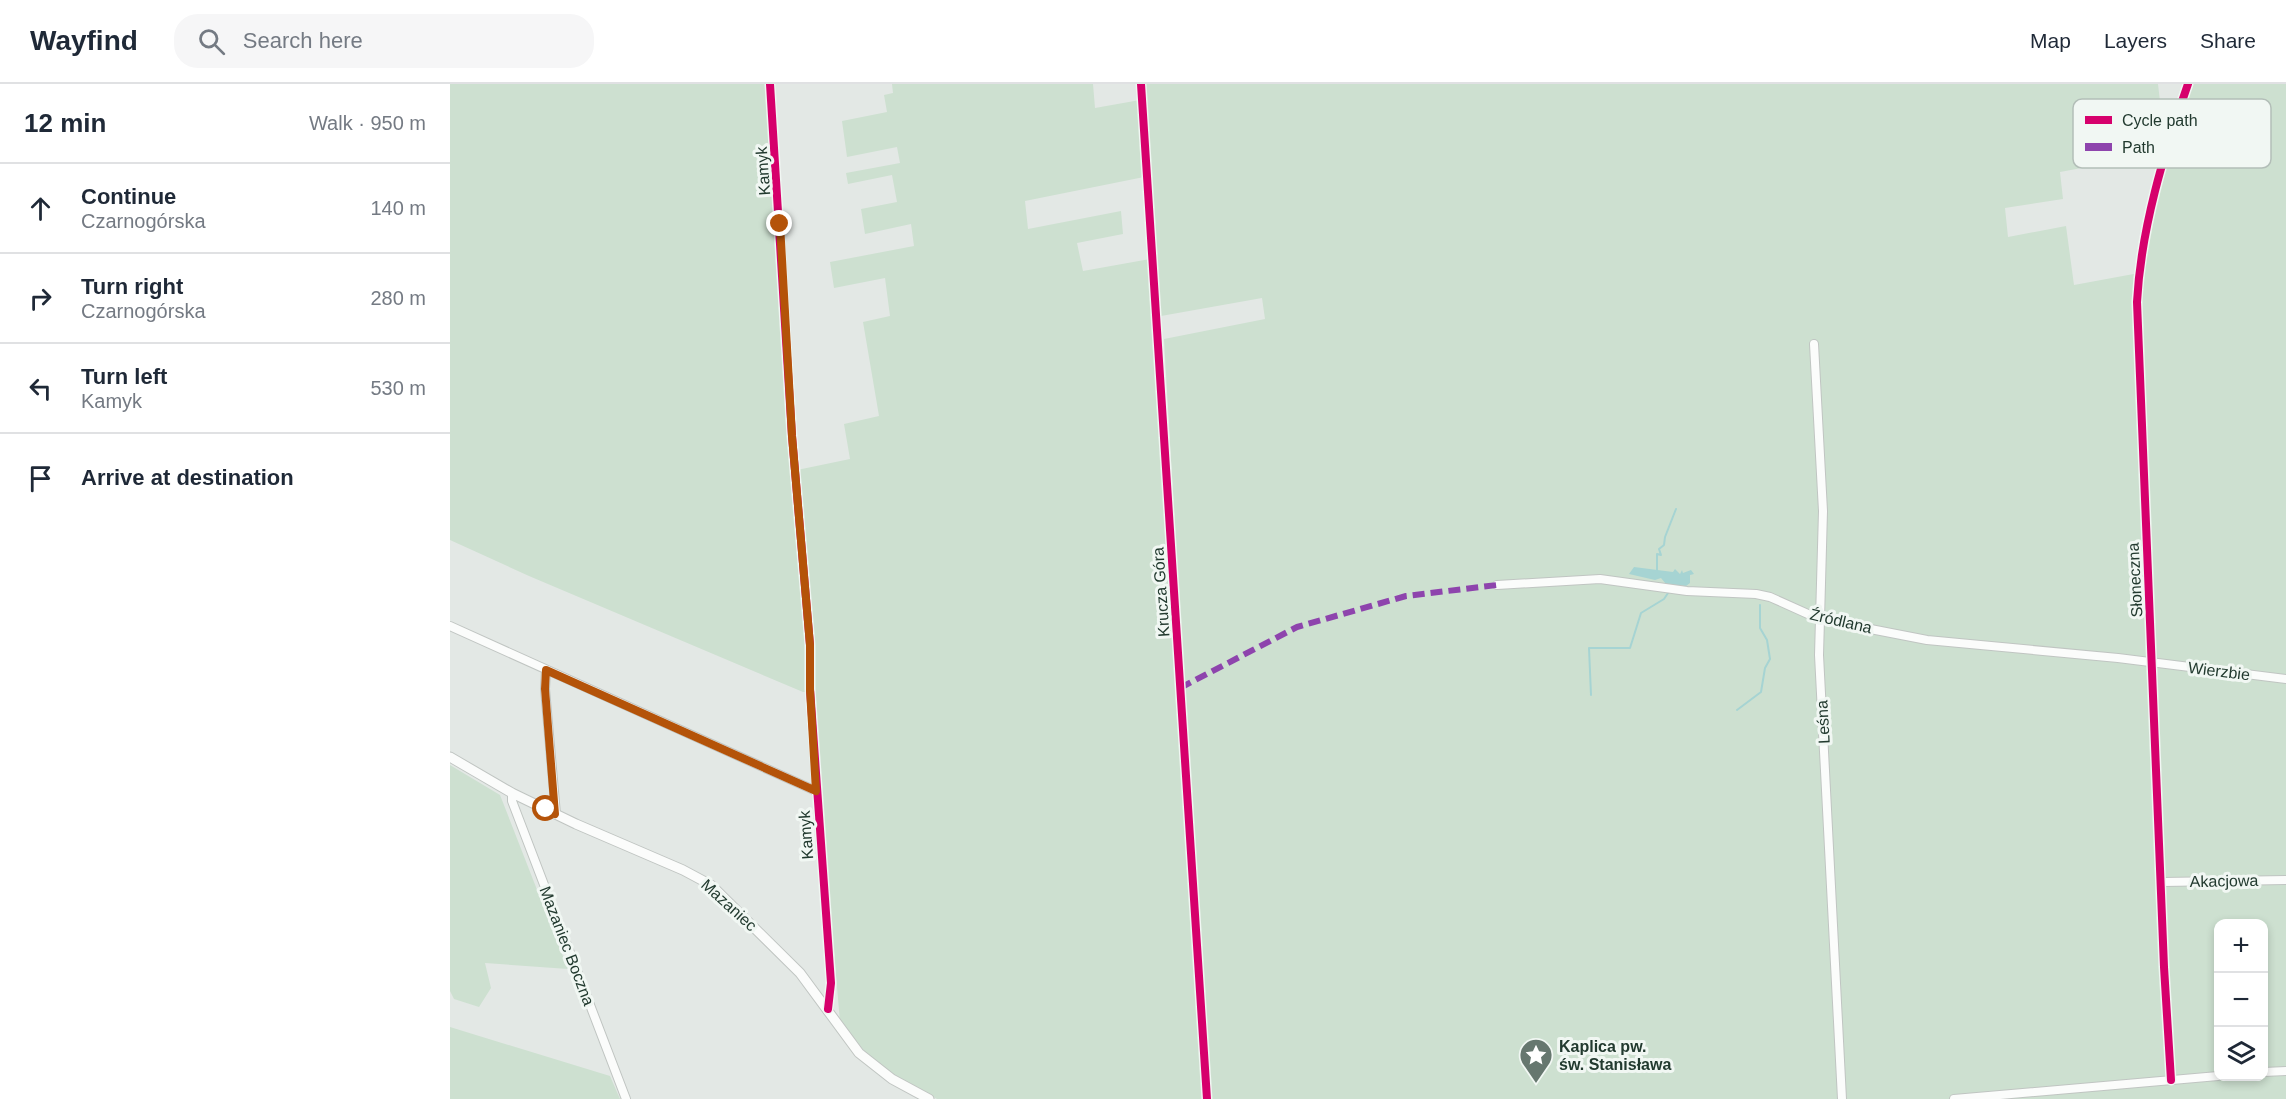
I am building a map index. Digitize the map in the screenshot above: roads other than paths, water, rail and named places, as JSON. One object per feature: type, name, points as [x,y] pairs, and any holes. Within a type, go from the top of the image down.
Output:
[{"type":"street","name":"Kamyk","points":[[770,84],[792,436],[810,645],[810,690],[816,791],[831,984],[828,1009]]},
{"type":"street","name":"Krucza Góra","points":[[1141,84],[1207,1099]]},
{"type":"street","name":"Słoneczna","points":[[2183,99],[2188,84]]},
{"type":"street","name":"Słoneczna","points":[[2162,168],[2139,279],[2139,352],[2163,882],[2164,967],[2171,1080]]},
{"type":"street","name":"Leśna","points":[[1814,344],[1823,512],[1819,619],[1842,1099]]},
{"type":"street","name":"Źródlana","points":[[1497,585],[1600,579],[1687,591],[1756,594],[1770,597],[1819,619],[1927,640],[2152,662]]},
{"type":"street","points":[[450,626],[816,791]]},
{"type":"street","name":"Wierzbie","points":[[2152,662],[2286,679]]},
{"type":"street","points":[[546,670],[545,689],[555,814]]},
{"type":"street","name":"Mazaniec","points":[[450,757],[512,793],[683,870],[711,885],[800,973],[828,1009],[843,1034],[865,1058],[892,1079],[929,1099]]},
{"type":"street","name":"Mazaniec Boczna","points":[[512,793],[512,801],[626,1099]]},
{"type":"street","name":"Akacjowa","points":[[2163,882],[2286,880]]},
{"type":"street","points":[[2268,1072],[2286,1071]]},
{"type":"street","points":[[1954,1099],[2214,1076]]},
{"type":"water","points":[[1634,567],[1673,572],[1675,569],[1680,574],[1682,570],[1683,573],[1691,570],[1694,574],[1690,575],[1690,583],[1686,586],[1666,584],[1661,578],[1655,580],[1629,574]]},
{"type":"waterway","points":[[1657,570],[1657,554],[1661,555],[1659,549],[1664,545],[1676,509]]},
{"type":"waterway","points":[[1591,695],[1589,648],[1630,648],[1641,613],[1664,599],[1668,593]]},
{"type":"waterway","points":[[1737,710],[1761,692],[1765,668],[1770,659],[1767,640],[1760,628],[1760,605]]},
{"type":"place","name":"Kaplica pw. św. Stanisława","points":[[1536,1084]]}]
